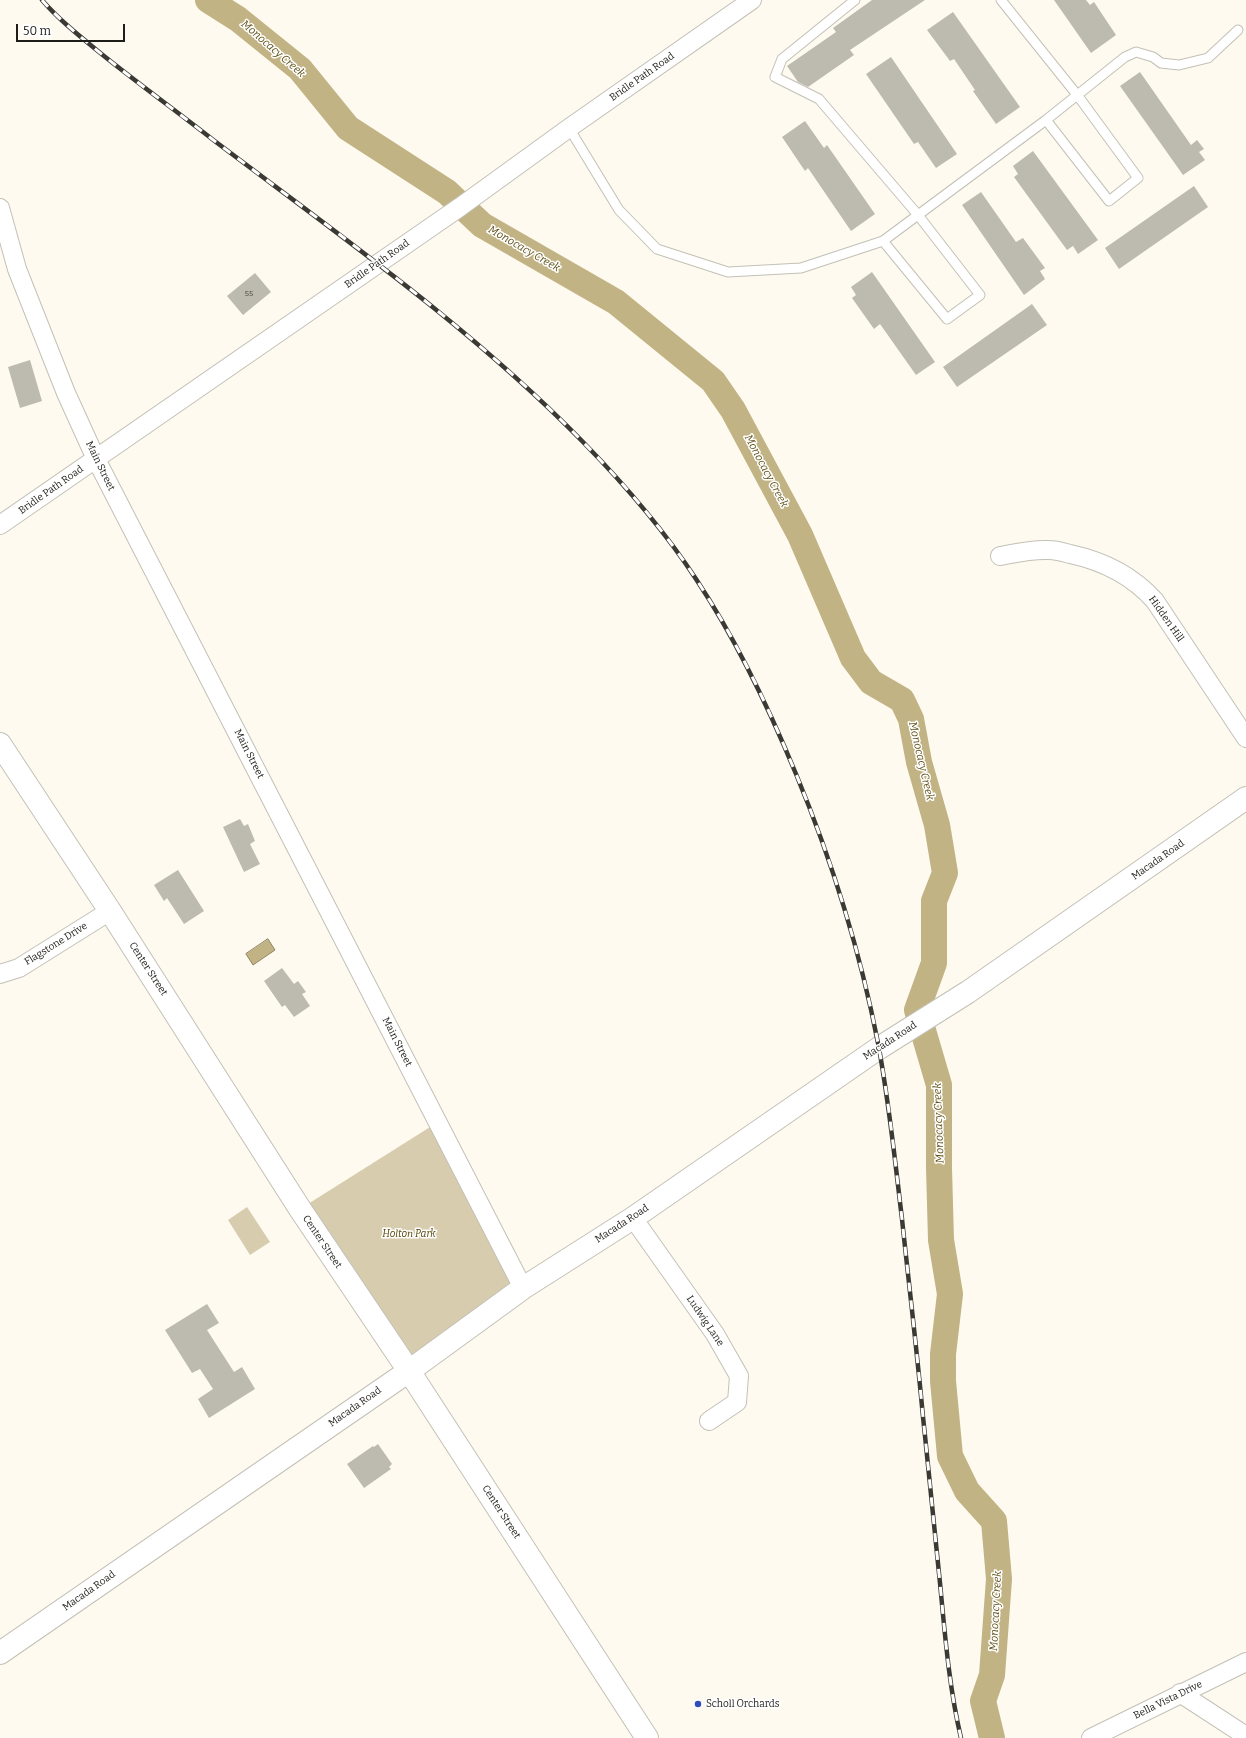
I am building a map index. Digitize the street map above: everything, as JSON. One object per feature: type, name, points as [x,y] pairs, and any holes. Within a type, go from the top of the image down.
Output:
[{"type":"street","name":"Bridle Path Road","points":[[0,525],[473,198],[569,128],[752,0]]},
{"type":"street","name":"Main Street","points":[[0,208],[17,269],[66,393],[96,459],[523,1288]]},
{"type":"street","name":"Hidden Hill","points":[[1000,556],[1035,550],[1050,550],[1086,558],[1126,575],[1147,592],[1155,601],[1246,738]]},
{"type":"street","name":"Center Street","points":[[0,744],[110,911],[300,1209],[409,1371],[647,1738]]},
{"type":"street","name":"Macada Road","points":[[0,1653],[409,1371],[523,1288],[633,1218],[891,1040],[968,992],[1246,798]]},
{"type":"street","name":"Flagstone Drive","points":[[0,974],[19,968],[110,911]]},
{"type":"street","name":"Ludwig Lane","points":[[633,1218],[715,1334],[739,1376],[737,1402],[709,1421]]},
{"type":"street","name":"Bella Vista Drive","points":[[1091,1738],[1180,1693],[1246,1662]]},
{"type":"street","points":[[1180,1693],[1246,1736]]},
{"type":"lane","points":[[855,0],[782,59],[775,77],[818,99],[918,215],[980,295],[947,319],[883,241]]},
{"type":"lane","points":[[1001,0],[1078,96],[1138,178],[1109,201],[1046,120]]},
{"type":"lane","points":[[569,128],[619,210],[657,249],[728,272],[801,268],[883,241],[1078,96],[1125,57],[1136,52],[1153,57],[1161,63],[1179,65],[1208,58],[1238,30]]},
{"type":"green space","name":"Holton Park","points":[[438,1122],[523,1288],[409,1371],[300,1209]]},
{"type":"green space","points":[[247,1207],[270,1242],[250,1255],[228,1220]]},
{"type":"shaded area","points":[[268,939],[275,950],[253,965],[246,954]]},
{"type":"building","points":[[872,0],[925,0],[850,50],[854,55],[808,87],[798,82],[787,66],[836,32],[833,28]]},
{"type":"building","points":[[1054,0],[1086,0],[1090,5],[1094,2],[1116,35],[1091,53]]},
{"type":"building","points":[[953,12],[1020,107],[996,124],[973,91],[975,90],[954,59],[950,61],[927,30]]},
{"type":"building","points":[[891,57],[957,154],[936,168],[918,142],[914,144],[866,74]]},
{"type":"building","points":[[1140,72],[1191,145],[1197,140],[1204,149],[1199,152],[1205,160],[1183,175],[1120,86]]},
{"type":"building","points":[[805,121],[824,148],[827,145],[875,214],[851,231],[808,168],[805,171],[782,137]]},
{"type":"building","points":[[1033,151],[1098,240],[1078,254],[1073,246],[1067,250],[1014,177],[1018,174],[1013,166]]},
{"type":"building","points":[[1194,186],[1208,207],[1119,269],[1105,248]]},
{"type":"building","points":[[981,192],[1016,242],[1023,238],[1045,268],[1040,271],[1045,279],[1024,295],[962,205]]},
{"type":"building","points":[[872,272],[935,362],[916,375],[880,324],[874,329],[852,298],[856,295],[851,287]]},
{"type":"building","points":[[255,273],[271,292],[243,315],[227,296]]},
{"type":"building","points":[[1032,304],[1047,325],[957,387],[943,367]]},
{"type":"building","points":[[30,360],[42,401],[20,408],[8,367]]},
{"type":"building","points":[[240,819],[244,826],[248,824],[255,841],[250,844],[260,864],[244,872],[223,827]]},
{"type":"building","points":[[178,870],[204,911],[184,924],[167,898],[164,901],[154,885]]},
{"type":"building","points":[[282,968],[294,984],[298,981],[306,992],[302,994],[310,1006],[294,1017],[285,1005],[282,1007],[264,981]]},
{"type":"building","points":[[207,1304],[219,1323],[207,1330],[234,1372],[242,1367],[255,1389],[209,1418],[198,1399],[213,1389],[200,1369],[192,1373],[165,1330]]},
{"type":"building","points":[[378,1444],[392,1464],[389,1467],[391,1469],[364,1488],[347,1464]]},
{"type":"waterway","name":"Monocacy Creek","points":[[208,0],[238,19],[300,69],[348,128],[447,192],[482,225],[616,302],[713,381],[733,410],[800,535],[853,658],[871,682],[902,700],[911,719],[919,762],[937,825],[945,873],[934,901],[934,963],[917,1010],[939,1085],[941,1240],[950,1294],[943,1354],[943,1381],[950,1456],[967,1491],[994,1521],[999,1579],[992,1675],[983,1701],[992,1738]]},
{"type":"railway","points":[[42,0],[56,15],[117,66],[404,284],[496,360],[540,400],[599,458],[629,491],[671,543],[711,602],[751,674],[809,807],[833,873],[854,940],[878,1043],[889,1109],[902,1219],[948,1661],[953,1700],[961,1738]]},
{"type":"place","name":"Scholl Orchards","points":[[698,1704]]}]
